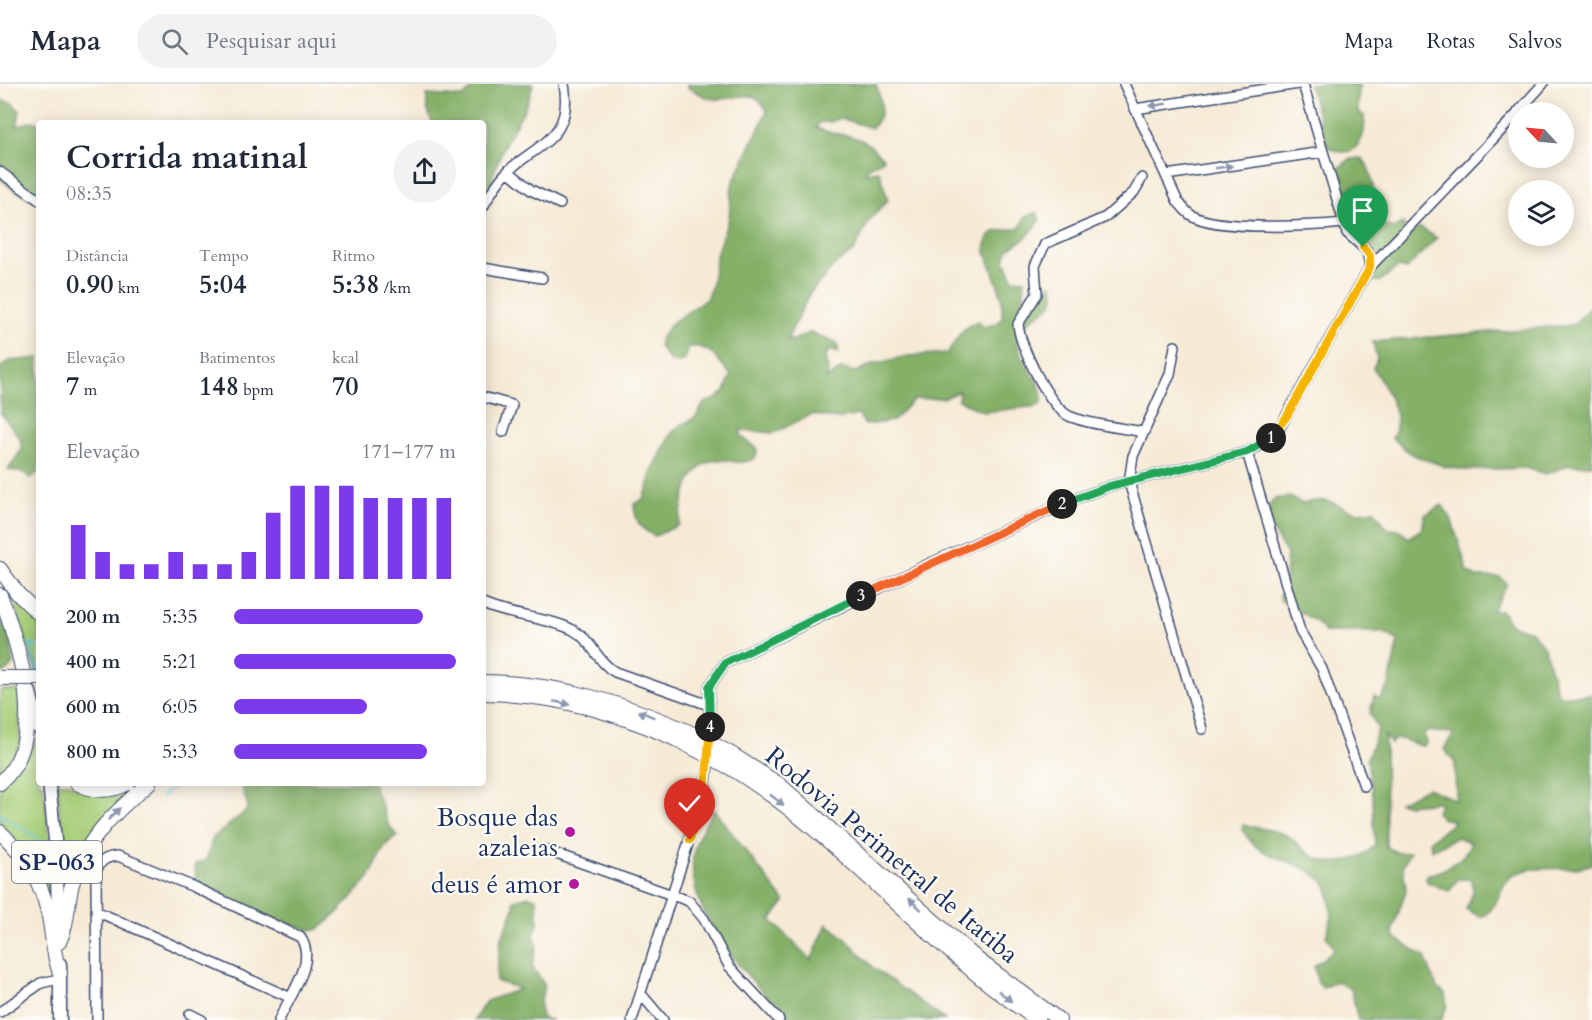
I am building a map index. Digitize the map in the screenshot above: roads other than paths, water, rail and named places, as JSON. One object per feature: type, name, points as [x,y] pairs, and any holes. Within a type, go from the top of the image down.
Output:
[{"type":"highway","points":[[0,569],[18,594],[36,611]]},
{"type":"highway","points":[[0,595],[32,677],[22,749],[16,765],[0,783]]},
{"type":"highway","points":[[0,678],[32,677]]},
{"type":"highway","name":"Rodovia Perimetral de Itatiba","points":[[486,682],[524,685],[598,698],[628,706],[780,785],[978,960],[1059,1020]]},
{"type":"highway","points":[[0,685],[36,686]]},
{"type":"highway","name":"Rodovia Perimetral de Itatiba","points":[[486,693],[534,697],[595,709],[698,744]]},
{"type":"highway","name":"Rodovia Perimetral de Itatiba","points":[[730,761],[976,972],[1038,1020]]},
{"type":"highway","points":[[82,786],[106,790],[119,786]]},
{"type":"highway","points":[[59,942],[66,925],[75,874],[87,848],[112,816],[146,786]]},
{"type":"highway","points":[[0,832],[22,857],[39,886],[48,911],[54,956],[60,976]]},
{"type":"main road","points":[[32,677],[36,707]]},
{"type":"main road","name":"SP-063","points":[[49,786],[56,850],[60,1020]]},
{"type":"street","points":[[486,203],[508,171],[538,151],[555,133],[565,110],[564,84]]},
{"type":"street","points":[[1124,84],[1178,202],[1191,215],[1207,221],[1300,227],[1344,223]]},
{"type":"street","points":[[1135,110],[1301,84],[1347,233],[1370,256],[1370,267]]},
{"type":"street","points":[[1527,102],[1543,84]]},
{"type":"street","points":[[632,1020],[705,790],[710,744],[709,687],[714,676],[725,663],[744,652],[1070,501],[1129,482],[1247,452],[1269,441],[1287,416],[1370,267],[1508,123]]},
{"type":"street","points":[[1166,175],[1323,152]]},
{"type":"street","points":[[508,171],[531,190],[560,204]]},
{"type":"street","points":[[0,172],[36,198]]},
{"type":"street","points":[[1142,178],[1134,192],[1106,217],[1045,244],[1035,266],[1037,294],[1018,324],[1023,348],[1062,411],[1082,420],[1142,432]]},
{"type":"street","points":[[486,269],[542,278]]},
{"type":"street","points":[[1175,346],[1170,374],[1132,456],[1129,482],[1202,729]]},
{"type":"street","points":[[486,398],[512,405],[503,432]]},
{"type":"street","points":[[1247,452],[1300,631],[1322,669],[1364,786]]},
{"type":"street","points":[[486,605],[513,615],[574,630],[592,647],[604,666],[709,705]]},
{"type":"street","points":[[545,850],[690,902],[699,910],[729,966],[778,1020]]},
{"type":"street","points":[[97,1020],[96,871],[107,857],[118,856],[184,883],[300,937],[306,945],[305,964],[279,1020]]},
{"type":"street","points":[[96,911],[289,997]]},
{"type":"street","points":[[0,1012],[41,983],[60,976]]},
{"type":"street","points":[[641,994],[663,1020]]},
{"type":"street","points":[[190,1014],[202,1020]]},
{"type":"waterway","points":[[36,647],[30,643],[36,668]]},
{"type":"waterway","points":[[162,796],[174,786]]},
{"type":"waterway","points":[[0,815],[41,840]]},
{"type":"waterway","points":[[66,857],[67,881]]},
{"type":"place","name":"Bosque das azaleias","points":[[570,832]]},
{"type":"place","name":"deus é amor","points":[[574,884]]}]
